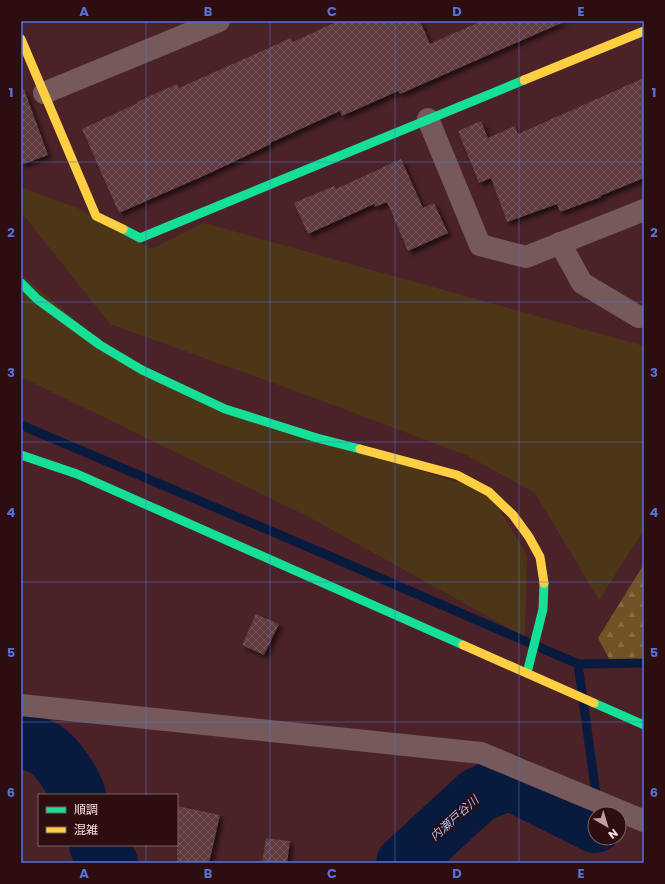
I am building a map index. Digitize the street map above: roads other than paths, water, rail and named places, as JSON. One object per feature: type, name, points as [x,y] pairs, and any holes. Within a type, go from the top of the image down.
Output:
[{"type":"street","points":[[44,93],[219,21]]},
{"type":"street","points":[[21,40],[96,216],[140,238],[644,31]]},
{"type":"street","points":[[428,119],[480,245],[526,257],[644,210]]},
{"type":"street","points":[[560,244],[582,283],[638,317]]},
{"type":"street","points":[[21,283],[37,299],[100,345],[142,370],[225,409],[317,438],[457,475],[489,492],[513,515],[529,537],[540,557],[544,582],[543,609],[528,673]]},
{"type":"street","points":[[21,455],[76,474],[644,725]]},
{"type":"street","points":[[21,705],[481,753],[644,821]]},
{"type":"waterway","points":[[21,425],[578,664]]},
{"type":"waterway","points":[[597,801],[578,664],[644,663]]},
{"type":"waterway","name":"内瀬戸谷川","points":[[21,739],[45,749],[50,753],[60,763],[69,776],[78,794]]},
{"type":"waterway","name":"内瀬戸谷川","points":[[404,863],[478,795],[509,782],[587,821]]},
{"type":"waterway","name":"内瀬戸谷川","points":[[97,846],[102,856],[110,863]]}]
